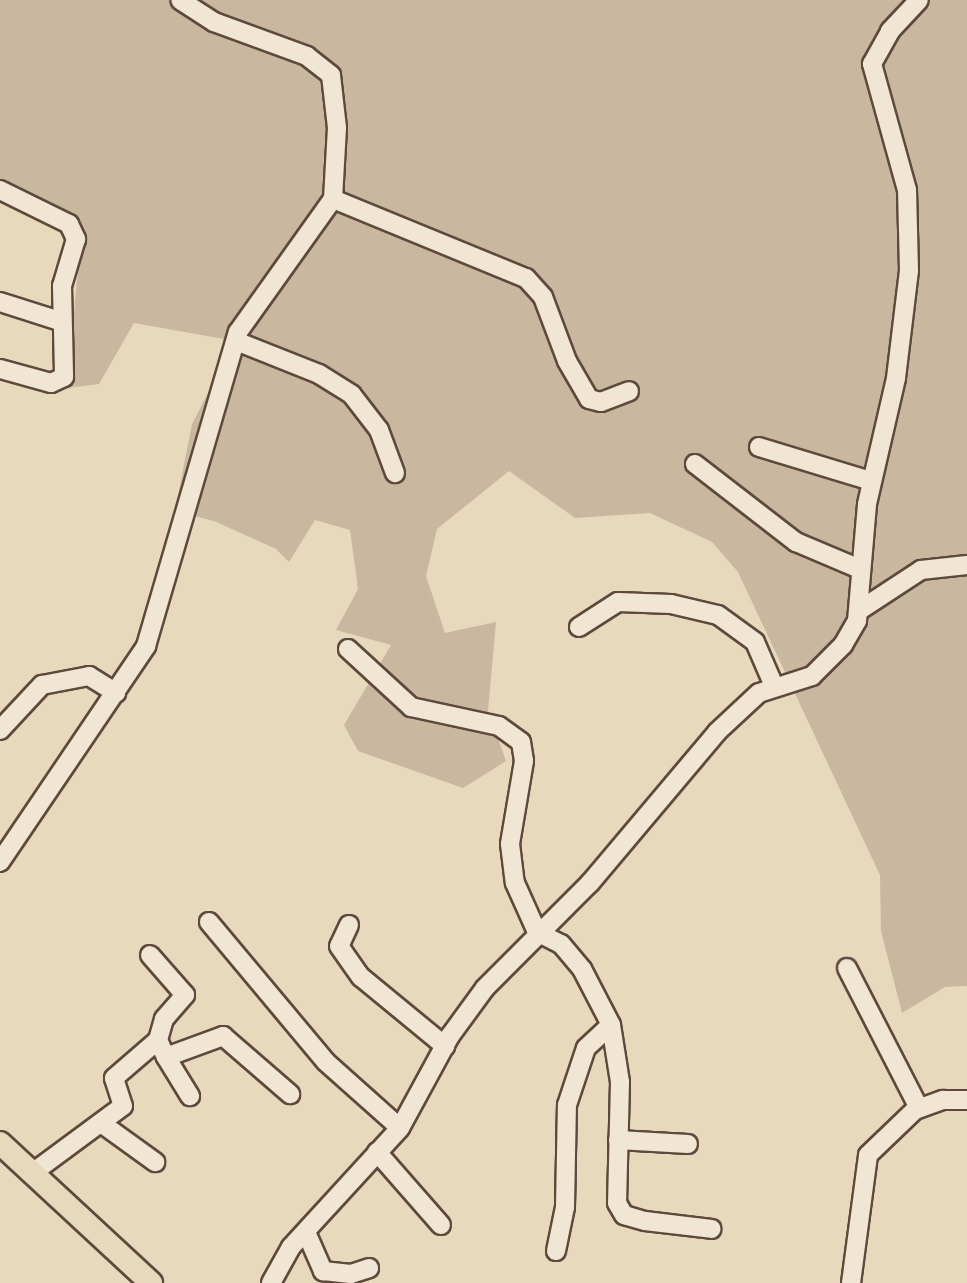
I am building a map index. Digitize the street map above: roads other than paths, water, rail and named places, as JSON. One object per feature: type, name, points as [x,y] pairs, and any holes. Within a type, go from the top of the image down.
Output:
[{"type":"main road","points":[[0,1143],[151,1283]]},
{"type":"street","points":[[0,862],[116,693],[156,620],[209,420],[236,341],[333,199],[337,128],[331,75],[307,56],[214,22],[180,0]]},
{"type":"street","points":[[860,610],[860,569],[871,481],[896,378],[910,240],[908,190],[873,64],[890,31],[920,0]]},
{"type":"street","points":[[0,190],[74,232],[60,321],[65,367],[60,382],[0,369]]},
{"type":"street","points":[[333,199],[526,278],[543,297],[567,361],[589,399],[601,402],[628,391]]},
{"type":"street","points":[[0,302],[60,321]]},
{"type":"street","points":[[236,341],[319,374],[352,395],[379,430],[395,474]]},
{"type":"street","points":[[759,447],[871,481]]},
{"type":"street","points":[[695,464],[796,542],[860,569]]},
{"type":"street","points":[[271,1283],[283,1257],[400,1128],[445,1046],[485,988],[537,933],[590,883],[717,732],[774,686],[803,681],[829,662],[860,610],[921,570],[967,565]]},
{"type":"street","points":[[579,627],[618,602],[661,603],[718,615],[755,642],[774,686]]},
{"type":"street","points":[[348,649],[411,706],[499,726],[521,742],[524,760],[510,844],[515,883],[537,933],[561,944],[582,969],[611,1025],[619,1055],[617,1203],[624,1215],[671,1227],[712,1229]]},
{"type":"street","points":[[0,730],[42,685],[89,676],[116,693]]},
{"type":"street","points":[[209,922],[326,1062],[400,1128]]},
{"type":"street","points":[[349,925],[339,946],[361,977],[445,1046]]},
{"type":"street","points":[[150,955],[185,993],[161,1024],[158,1040],[190,1096]]},
{"type":"street","points":[[847,968],[918,1108]]},
{"type":"street","points":[[556,1251],[566,1208],[567,1105],[586,1048],[611,1025]]},
{"type":"street","points":[[166,1057],[223,1036],[290,1094]]},
{"type":"street","points":[[32,1174],[123,1106],[114,1078],[158,1040]]},
{"type":"street","points":[[851,1283],[868,1155],[918,1108],[967,1100]]},
{"type":"street","points":[[101,1123],[155,1162]]},
{"type":"street","points":[[618,1140],[688,1144]]},
{"type":"street","points":[[377,1152],[441,1225]]},
{"type":"street","points":[[306,1233],[323,1272],[351,1274],[369,1268]]}]
